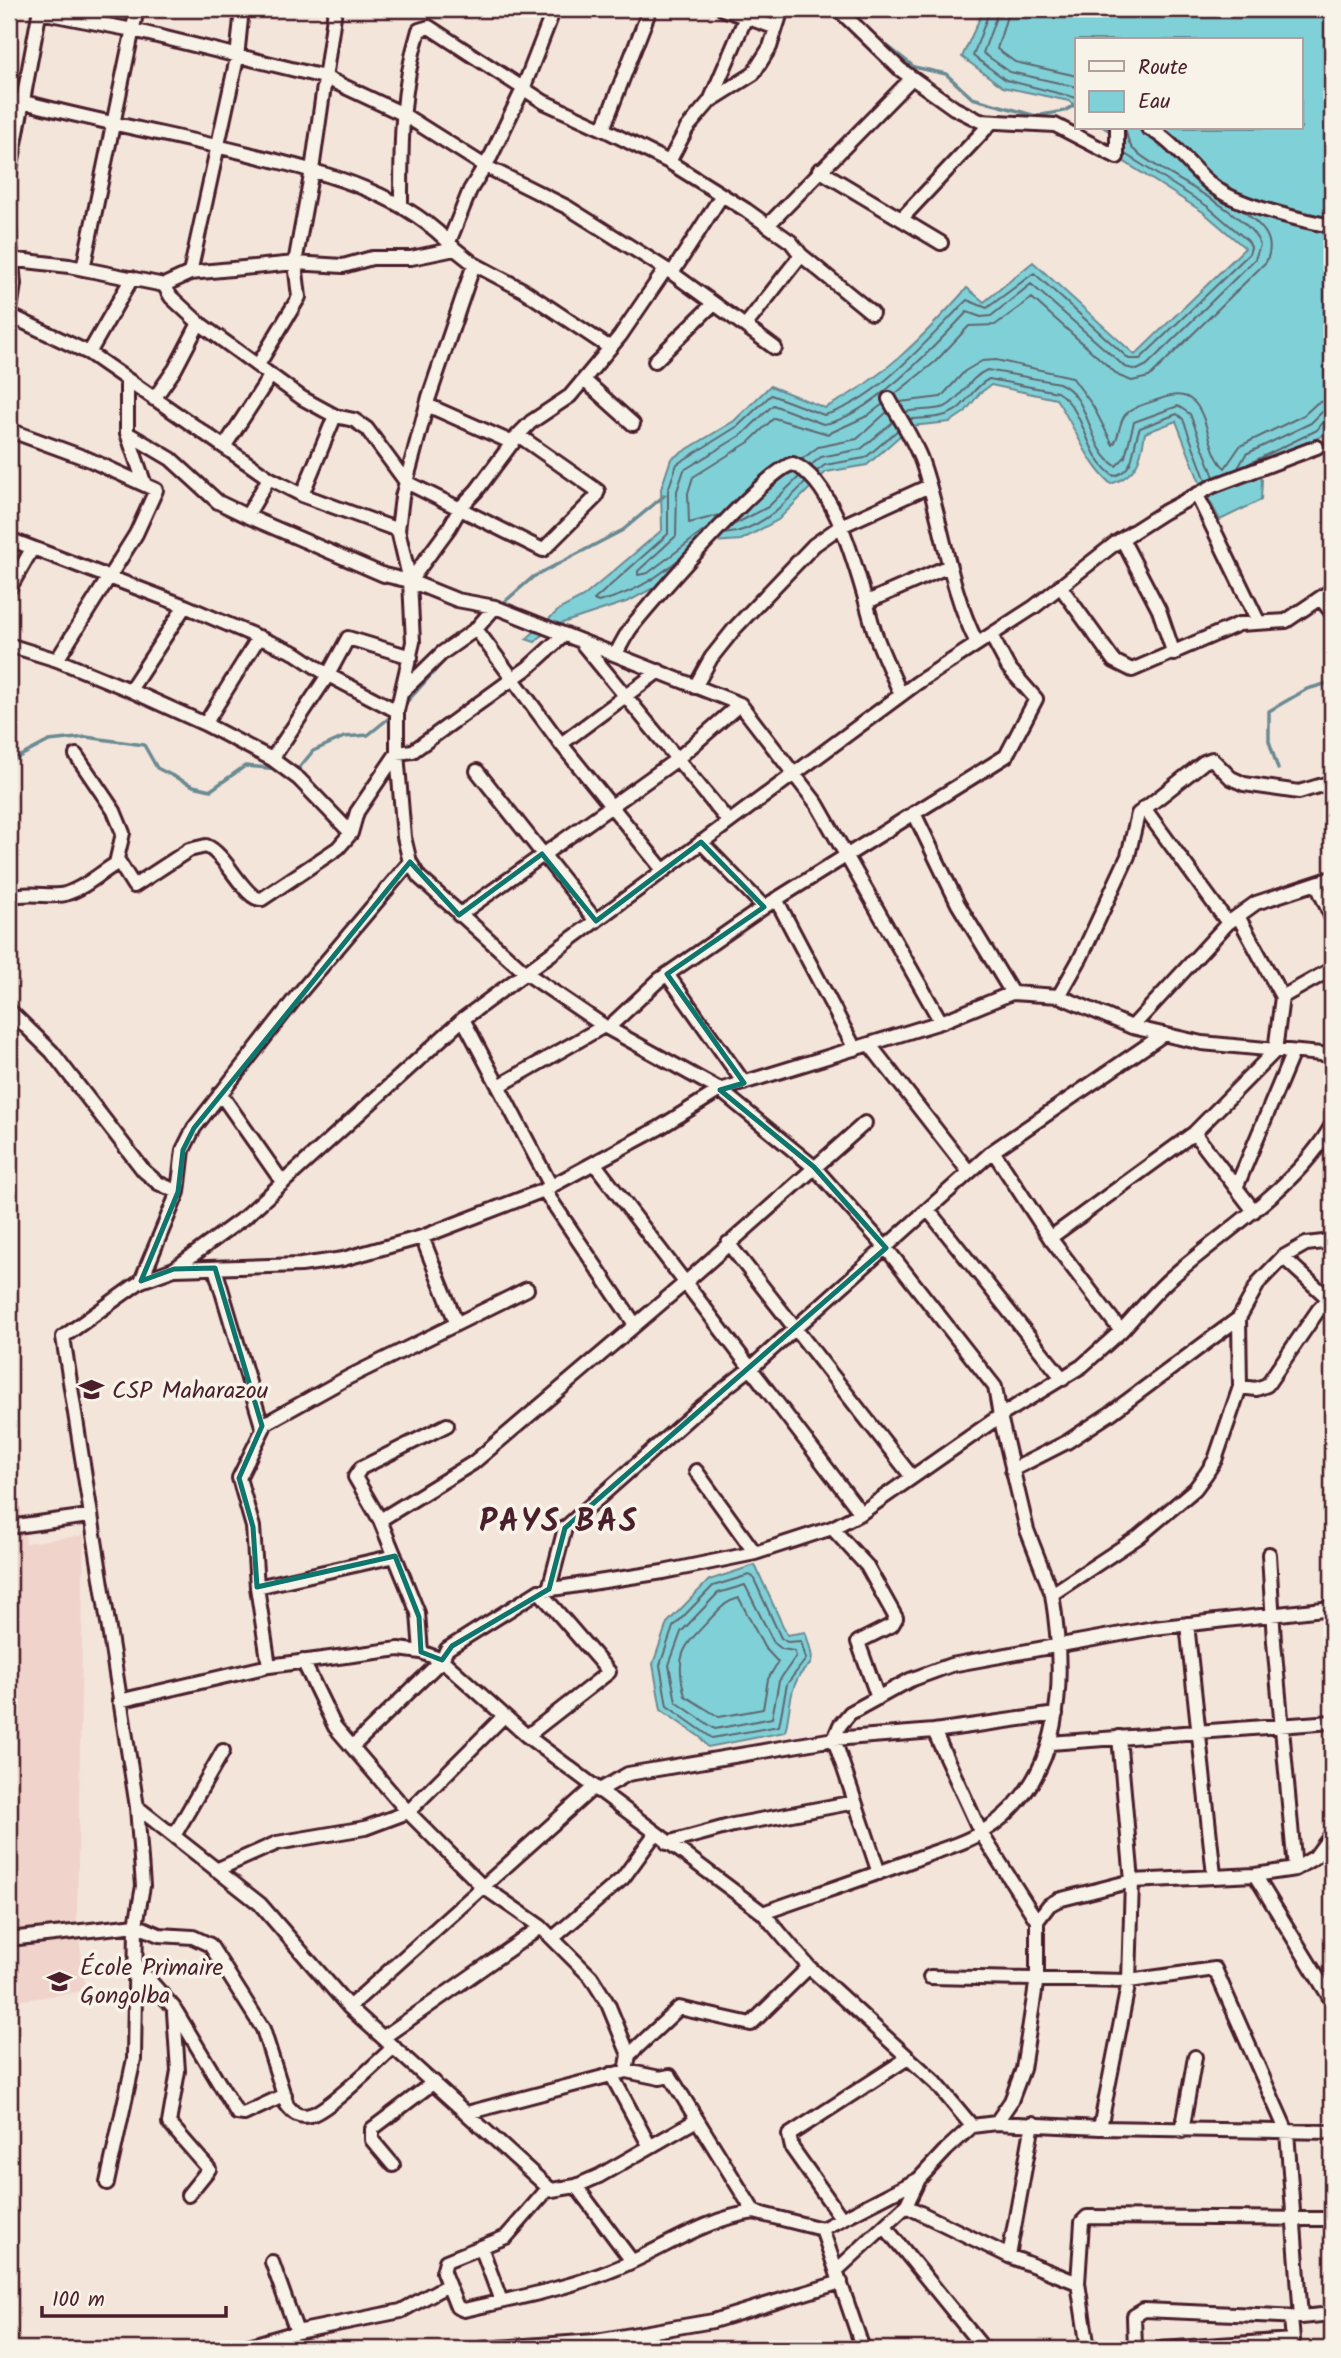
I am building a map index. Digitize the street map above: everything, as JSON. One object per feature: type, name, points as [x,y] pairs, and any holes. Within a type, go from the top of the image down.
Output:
[{"type":"street","points":[[83,269],[137,9]]},
{"type":"street","points":[[190,273],[237,58],[242,9]]},
{"type":"street","points":[[258,365],[299,297],[295,263],[312,170],[335,9]]},
{"type":"street","points":[[452,246],[470,190],[485,166],[523,89],[554,9]]},
{"type":"street","points":[[603,130],[650,9]]},
{"type":"street","points":[[723,9],[774,27]]},
{"type":"street","points":[[710,100],[753,74],[770,47],[774,27],[782,9]]},
{"type":"street","points":[[838,9],[912,78],[954,108],[980,121],[1055,125],[1117,158],[1117,130]]},
{"type":"street","points":[[9,176],[15,100],[40,10],[133,30],[237,58],[324,77],[401,113],[485,166],[567,207],[669,272],[775,348]]},
{"type":"street","points":[[669,162],[687,128],[710,100],[746,17]]},
{"type":"street","points":[[401,205],[401,113],[407,69],[419,30],[429,27],[523,89],[669,162],[722,195],[791,242],[801,255],[872,313]]},
{"type":"street","points":[[768,225],[912,78]]},
{"type":"street","points":[[15,100],[218,146],[335,176],[401,205],[474,264],[523,290],[610,348]]},
{"type":"street","points":[[904,218],[992,122]]},
{"type":"street","points":[[1152,130],[1165,136],[1218,190],[1293,219],[1332,226]]},
{"type":"street","points":[[819,170],[904,218],[941,243]]},
{"type":"street","points":[[410,581],[461,507],[515,439],[531,422],[570,396],[610,348],[669,272],[722,195]]},
{"type":"street","points":[[9,231],[9,316],[89,353],[269,478],[302,495],[398,530]]},
{"type":"street","points":[[11,260],[83,269],[164,285],[190,273],[295,263],[343,265],[372,258],[411,258],[452,246]]},
{"type":"street","points":[[745,327],[801,255]]},
{"type":"street","points":[[474,264],[427,405],[406,482],[398,530],[410,581],[411,657],[397,711],[397,753],[404,836],[411,862],[425,883],[526,973],[607,1026],[720,1090],[814,1167],[886,1248],[995,1387],[1027,1530],[1052,1594],[1060,1647],[1056,1714],[1050,1743],[1037,1776],[1026,1793],[981,1833],[763,1913]]},
{"type":"street","points":[[89,353],[132,278]]},
{"type":"street","points":[[164,285],[171,297],[199,323],[302,398],[335,416],[354,420],[367,429],[406,482],[461,507],[539,550],[550,545],[595,498],[598,491],[594,485],[515,439],[427,405]]},
{"type":"street","points":[[655,361],[713,304]]},
{"type":"street","points":[[154,399],[175,369],[199,323]]},
{"type":"street","points":[[224,447],[271,375]]},
{"type":"street","points":[[584,380],[633,424]]},
{"type":"street","points":[[127,381],[127,433],[145,485]]},
{"type":"street","points":[[889,399],[921,459],[962,613],[977,643]]},
{"type":"street","points":[[302,495],[335,416]]},
{"type":"street","points":[[9,430],[88,459],[156,490],[136,534],[57,660]]},
{"type":"street","points":[[127,433],[171,459],[218,502],[247,516],[384,575],[410,581],[457,600],[495,607],[740,704],[796,773],[817,804],[941,1022]]},
{"type":"street","points":[[107,2183],[134,2059],[134,1964],[136,1926],[143,1886],[137,1807],[89,1516],[63,1337],[141,1281],[174,1269],[246,1216],[463,1019],[901,695],[991,635],[1122,539],[1197,495],[1264,464],[1317,447]]},
{"type":"street","points":[[616,654],[631,628],[699,550],[785,466],[797,465],[811,477],[841,526],[874,630],[901,695]]},
{"type":"street","points":[[247,516],[269,478]]},
{"type":"street","points":[[695,687],[712,657],[735,628],[814,545],[841,526],[929,485]]},
{"type":"street","points":[[1197,495],[1258,621]]},
{"type":"street","points":[[1122,539],[1159,610],[1174,654]]},
{"type":"street","points":[[9,540],[185,606],[259,637],[295,653],[328,675],[397,711]]},
{"type":"street","points":[[9,589],[32,549]]},
{"type":"street","points":[[867,602],[950,566]]},
{"type":"street","points":[[1060,586],[1119,665],[1132,670],[1217,633],[1258,621],[1286,621],[1332,590]]},
{"type":"street","points":[[1321,598],[1332,613]]},
{"type":"street","points":[[130,690],[185,606]]},
{"type":"street","points":[[402,692],[442,653],[476,629],[495,607]]},
{"type":"street","points":[[476,629],[561,744],[663,870]]},
{"type":"street","points":[[116,863],[119,862],[134,886],[189,850],[206,846],[219,854],[252,896],[259,900],[317,864],[351,833],[357,812],[397,753],[413,751],[513,678],[564,635]]},
{"type":"street","points":[[499,1086],[607,1026],[667,974],[764,907],[1006,756],[1036,699],[1008,667],[991,635]]},
{"type":"street","points":[[205,724],[259,637]]},
{"type":"street","points":[[272,759],[350,637],[411,657]]},
{"type":"street","points":[[580,641],[729,822]]},
{"type":"street","points":[[9,645],[57,660],[130,690],[205,724],[272,759],[299,779],[351,833]]},
{"type":"street","points":[[561,744],[659,671]]},
{"type":"street","points":[[459,915],[609,805],[676,760],[740,704]]},
{"type":"street","points":[[9,897],[29,893],[63,895],[106,873],[116,863],[123,833],[114,811],[76,755]]},
{"type":"street","points":[[1059,996],[1081,957],[1128,856],[1138,814],[1144,808],[1203,762],[1212,759],[1231,778],[1244,784],[1299,792],[1332,782]]},
{"type":"street","points":[[477,771],[596,921]]},
{"type":"street","points":[[1050,1238],[1194,1133],[1275,1051],[1282,997],[1233,920],[1144,808]]},
{"type":"street","points":[[914,813],[958,904],[1012,993]]},
{"type":"street","points":[[701,842],[764,907]]},
{"type":"street","points":[[141,1281],[178,1192],[183,1150],[194,1128],[297,996],[411,862]]},
{"type":"street","points":[[1132,1027],[1233,920],[1256,903],[1277,894],[1317,885],[1332,878]]},
{"type":"street","points":[[1317,885],[1332,918]]},
{"type":"street","points":[[776,899],[855,1049]]},
{"type":"street","points":[[1282,997],[1332,968]]},
{"type":"street","points":[[667,974],[744,1083]]},
{"type":"street","points":[[174,1269],[301,1265],[332,1261],[422,1237],[547,1188],[659,1128],[720,1090],[941,1022],[1012,993],[1059,996],[1132,1027],[1223,1046],[1332,1055]]},
{"type":"street","points":[[9,1010],[52,1052],[144,1171],[158,1183],[178,1192]]},
{"type":"street","points":[[463,1019],[499,1086],[547,1188],[634,1323]]},
{"type":"street","points":[[544,1590],[565,1528],[700,1408],[752,1367],[993,1151],[1164,1034]]},
{"type":"street","points":[[870,1045],[969,1172]]},
{"type":"street","points":[[1236,1188],[1293,1052]]},
{"type":"street","points":[[220,1093],[283,1183]]},
{"type":"street","points":[[380,1520],[473,1464],[634,1323],[686,1282],[865,1123]]},
{"type":"street","points":[[352,1747],[442,1660],[452,1646],[544,1590],[663,1572],[755,1553],[832,1528],[861,1513],[1000,1416],[1063,1379],[1096,1355],[1172,1277],[1254,1211],[1315,1151],[1332,1125]]},
{"type":"street","points":[[1194,1133],[1254,1211]]},
{"type":"street","points":[[993,1151],[1050,1238],[1121,1331]]},
{"type":"street","points":[[594,1163],[861,1513]]},
{"type":"street","points":[[928,1210],[1063,1379]]},
{"type":"street","points":[[422,1237],[456,1322]]},
{"type":"street","points":[[1012,1470],[1067,1442],[1121,1407],[1239,1318],[1259,1282],[1283,1257],[1306,1244],[1332,1241]]},
{"type":"street","points":[[728,1242],[912,1478]]},
{"type":"street","points":[[1240,1387],[1256,1389],[1267,1384],[1319,1309],[1331,1301],[1283,1257]]},
{"type":"street","points":[[215,1268],[262,1426]]},
{"type":"street","points":[[269,1666],[257,1587],[253,1527],[239,1478],[262,1426],[347,1378],[527,1289]]},
{"type":"street","points":[[1052,1594],[1138,1537],[1195,1489],[1215,1460],[1240,1387],[1239,1318]]},
{"type":"street","points":[[421,1652],[419,1617],[380,1520],[357,1482],[356,1472],[447,1425]]},
{"type":"street","points":[[696,1471],[755,1553]]},
{"type":"street","points":[[9,1527],[89,1516]]},
{"type":"street","points":[[832,1528],[867,1566],[896,1618],[892,1625],[858,1642],[878,1698]]},
{"type":"street","points":[[1269,1554],[1274,1616],[1273,1642],[1296,1869]]},
{"type":"street","points":[[257,1587],[395,1556]]},
{"type":"street","points":[[527,1736],[610,1672],[544,1590]]},
{"type":"street","points":[[879,1872],[834,1739],[844,1718],[878,1698],[930,1671],[951,1665],[1187,1624],[1332,1608]]},
{"type":"street","points":[[1187,1624],[1214,1875]]},
{"type":"street","points":[[119,1701],[269,1666],[303,1661],[399,1649],[421,1652],[442,1660],[527,1736],[763,1913],[809,1967],[936,2083],[972,2126]]},
{"type":"street","points":[[303,1661],[327,1716],[408,1812],[482,1886],[553,1938],[601,1990],[629,2054],[626,2071]]},
{"type":"street","points":[[349,2007],[482,1886],[596,1789],[628,1774],[834,1739],[934,1731],[1056,1714]]},
{"type":"street","points":[[216,1870],[277,1843],[365,1828],[408,1812],[503,1717]]},
{"type":"street","points":[[1050,1743],[1332,1722]]},
{"type":"street","points":[[934,1731],[981,1833],[1037,1921],[1037,1978],[1023,2069],[1011,2101],[996,2123]]},
{"type":"street","points":[[1100,2128],[1129,1981],[1132,1881],[1119,1737]]},
{"type":"street","points":[[174,1836],[223,1751]]},
{"type":"street","points":[[667,1843],[733,1825],[855,1802]]},
{"type":"street","points":[[137,1807],[272,1916],[349,2007],[551,2190]]},
{"type":"street","points":[[553,1938],[623,1878],[655,1834]]},
{"type":"street","points":[[1037,1921],[1049,1905],[1058,1900],[1132,1881],[1255,1875],[1296,1869],[1327,1854],[1332,1835]]},
{"type":"street","points":[[1255,1875],[1332,2001]]},
{"type":"street","points":[[9,1939],[136,1926],[159,1935],[193,1937],[210,1945],[263,2029],[292,2112],[301,2116],[319,2111],[394,2047]]},
{"type":"street","points":[[384,2037],[541,1927]]},
{"type":"street","points":[[134,1964],[174,2008],[237,2113],[244,2114],[285,2095]]},
{"type":"street","points":[[629,2054],[679,2008],[751,2024],[809,1967]]},
{"type":"street","points":[[930,1977],[1129,1981],[1215,1969],[1287,2132],[1294,2220],[1296,2317],[1293,2344],[1162,2349]]},
{"type":"street","points":[[174,2008],[178,2071],[169,2123],[209,2169],[188,2195]]},
{"type":"street","points":[[1182,2131],[1195,2057]]},
{"type":"street","points":[[842,2219],[792,2148],[789,2135],[908,2058]]},
{"type":"street","points":[[467,2113],[626,2071],[660,2078],[670,2076],[695,2121],[754,2212]]},
{"type":"street","points":[[611,2074],[649,2145]]},
{"type":"street","points":[[393,2165],[372,2140],[372,2129],[434,2082]]},
{"type":"street","points":[[695,2121],[599,2176],[576,2186],[551,2190],[538,2198],[512,2233],[446,2261],[443,2272],[446,2286],[460,2309],[573,2284],[632,2261],[716,2220],[754,2212],[822,2229],[919,2179],[972,2126],[1033,2123],[1182,2131],[1332,2132]]},
{"type":"street","points":[[1009,2256],[1033,2123]]},
{"type":"street","points":[[481,2349],[596,2341],[713,2321],[839,2276],[862,2244],[885,2227],[906,2206],[919,2179]]},
{"type":"street","points":[[576,2186],[632,2261]]},
{"type":"street","points":[[906,2206],[1009,2256],[1078,2283]]},
{"type":"street","points":[[1088,2349],[1078,2283],[1083,2222],[1094,2215],[1332,2219]]},
{"type":"street","points":[[885,2227],[984,2349]]},
{"type":"street","points":[[822,2229],[863,2349]]},
{"type":"street","points":[[481,2247],[501,2301]]},
{"type":"street","points":[[272,2262],[297,2332]]},
{"type":"street","points":[[238,2349],[297,2332],[401,2311],[446,2286]]},
{"type":"street","points":[[1135,2349],[1134,2316],[1144,2310],[1296,2317],[1332,2314]]},
{"type":"highlighted area","points":[[701,842],[764,907],[667,974],[744,1083],[720,1090],[814,1167],[886,1248],[565,1528],[549,1589],[452,1646],[442,1660],[421,1652],[419,1617],[395,1556],[257,1587],[253,1527],[239,1478],[262,1426],[215,1268],[174,1269],[141,1281],[178,1192],[183,1150],[194,1128],[410,862],[459,915],[542,854],[596,921]]},
{"type":"shaded area","points":[[9,1418],[26,1543],[84,1535],[77,1921],[86,1991],[9,2002]]},
{"type":"water","points":[[984,9],[1332,9],[1332,422],[1322,436],[1253,468],[1262,480],[1261,500],[1220,520],[1200,483],[1176,421],[1145,433],[1142,450],[1133,471],[1111,484],[1094,465],[1056,399],[991,385],[980,393],[965,412],[950,422],[911,426],[867,465],[826,472],[778,520],[741,540],[713,542],[657,586],[629,601],[550,627],[535,642],[526,639],[560,609],[583,597],[662,530],[661,489],[671,459],[734,421],[770,386],[825,408],[846,397],[902,355],[967,288],[984,302],[1033,262],[1135,355],[1245,248],[1203,212],[1117,157],[1110,132],[1107,130],[1302,130],[1302,38],[1075,38],[1075,106],[1069,101],[1003,87],[962,57]]},
{"type":"water","points":[[755,1565],[787,1635],[805,1632],[812,1656],[810,1665],[798,1677],[794,1687],[785,1732],[708,1747],[700,1737],[661,1710],[653,1664],[667,1623],[709,1580]]},
{"type":"waterway","points":[[877,38],[914,67],[946,74],[972,98],[1036,116],[1064,111],[1075,105]]},
{"type":"waterway","points":[[501,605],[533,577],[623,530],[665,495]]},
{"type":"waterway","points":[[402,707],[451,653]]},
{"type":"waterway","points":[[1278,769],[1269,741],[1269,711],[1307,689],[1332,682]]},
{"type":"waterway","points":[[290,768],[299,768],[313,751],[344,737],[368,735],[394,714]]},
{"type":"waterway","points":[[9,762],[49,741],[86,737],[144,745],[157,768],[193,786],[211,790],[245,766],[279,769]]},
{"type":"place","name":"CSP Maharazou","points":[[92,1390]]},
{"type":"place","name":"École Primaire Gongolba","points":[[60,1981]]},
{"type":"district","name":"PAYS BAS","points":[[559,1520]]}]
